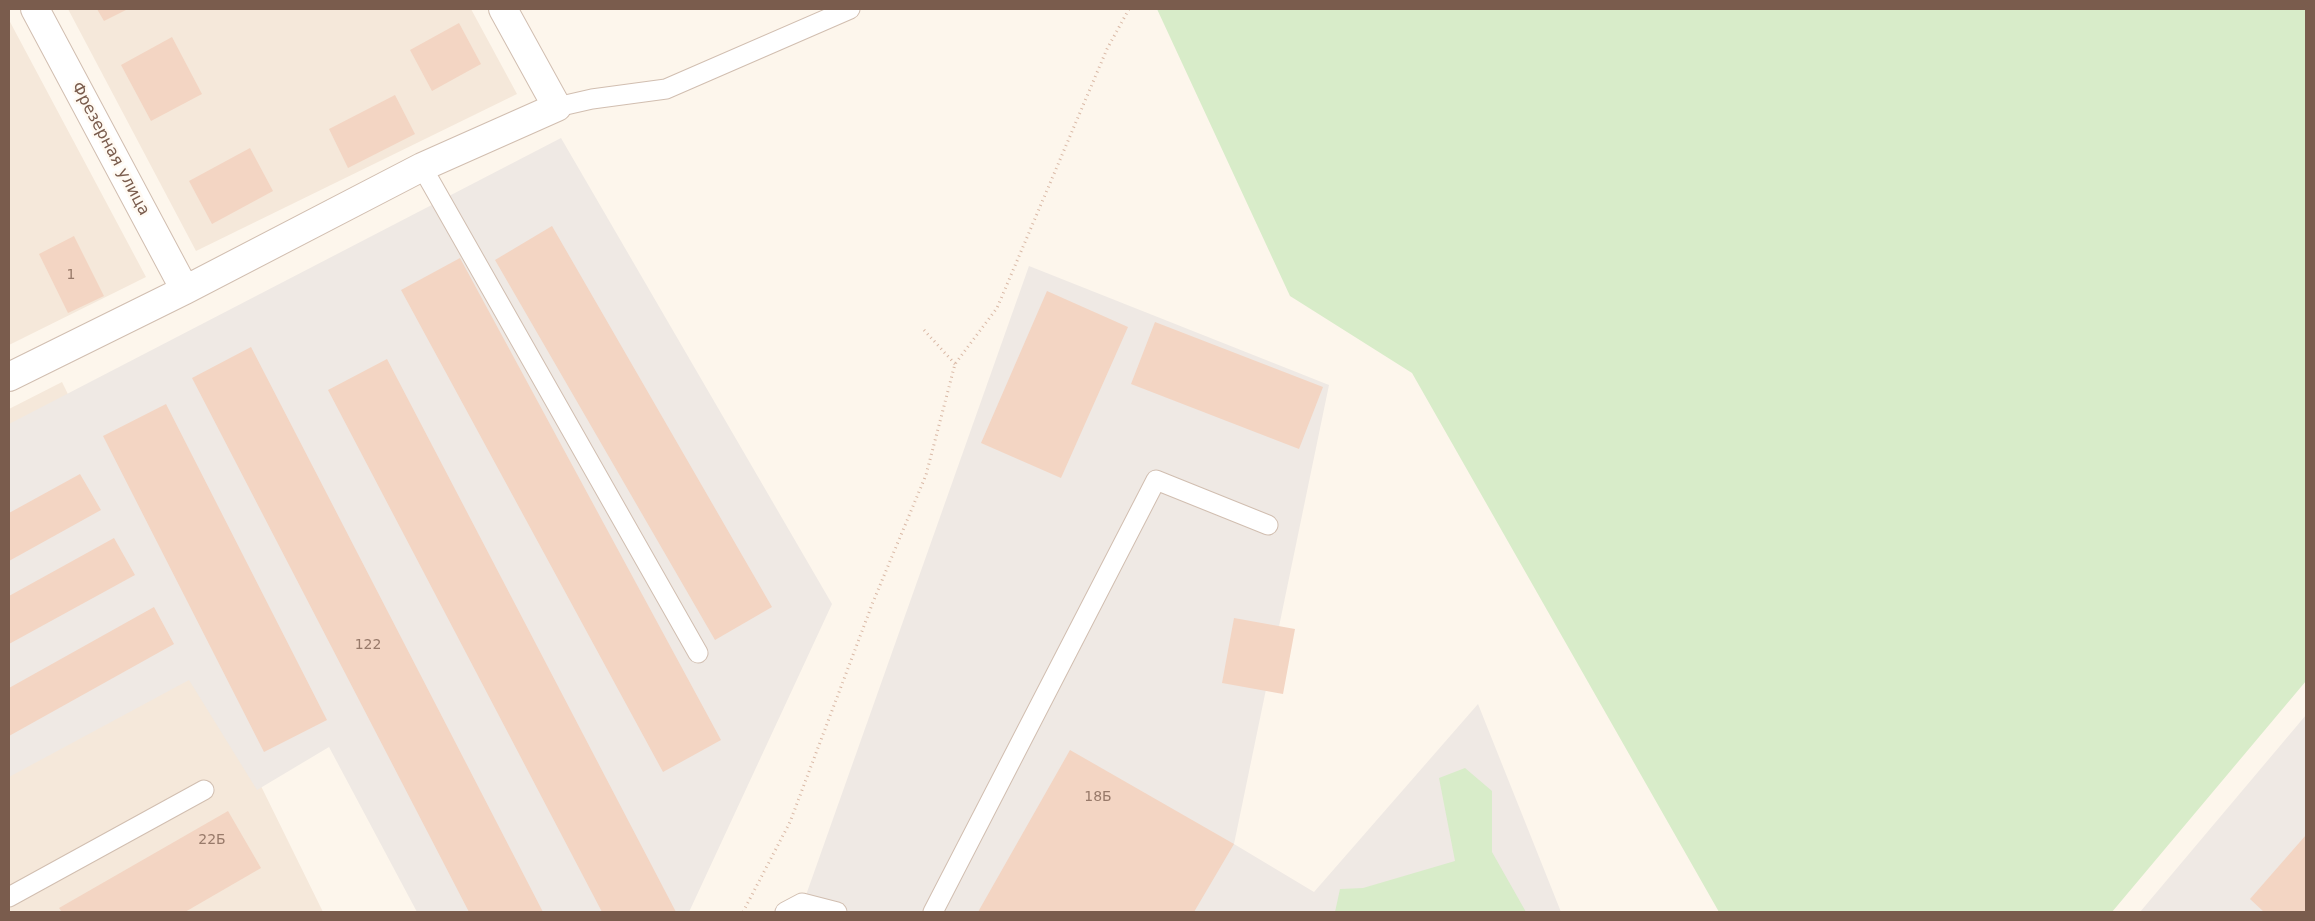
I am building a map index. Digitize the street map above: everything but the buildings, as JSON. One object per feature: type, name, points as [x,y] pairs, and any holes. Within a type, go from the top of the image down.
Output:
[{"type":"street","name":"Фрезерная улица","points":[[35,9],[184,290]]},
{"type":"street","points":[[9,377],[184,290],[422,167],[557,107],[503,9]]},
{"type":"lane","points":[[557,107],[592,99],[666,89],[850,9]]},
{"type":"lane","points":[[422,167],[698,653]]},
{"type":"lane","points":[[933,912],[1156,480],[1268,525]]},
{"type":"lane","points":[[9,897],[204,790]]},
{"type":"lane","points":[[785,912],[802,904],[836,912]]},
{"type":"path","points":[[743,912],[790,822],[873,602],[926,474],[955,364],[997,308],[1107,48],[1129,9]]},
{"type":"path","points":[[924,330],[955,364]]},
{"type":"shaded area","points":[[68,9],[471,9],[517,94],[196,251]]},
{"type":"shaded area","points":[[9,20],[146,277],[9,345]]},
{"type":"shaded area","points":[[561,138],[832,604],[689,912],[417,912],[329,747],[257,790],[189,680],[9,777],[9,424]]},
{"type":"shaded area","points":[[1029,266],[1329,385],[1234,844],[1314,892],[1478,704],[1561,912],[800,912]]},
{"type":"shaded area","points":[[62,382],[323,912],[9,912],[9,409]]},
{"type":"shaded area","points":[[2306,715],[2306,912],[2140,912]]},
{"type":"green space","points":[[1157,9],[2306,9],[2306,681],[2112,912],[1719,912],[1412,373],[1290,296]]},
{"type":"green space","points":[[1465,768],[1492,791],[1492,852],[1526,912],[1335,912],[1340,889],[1363,888],[1455,861],[1439,778]]}]
